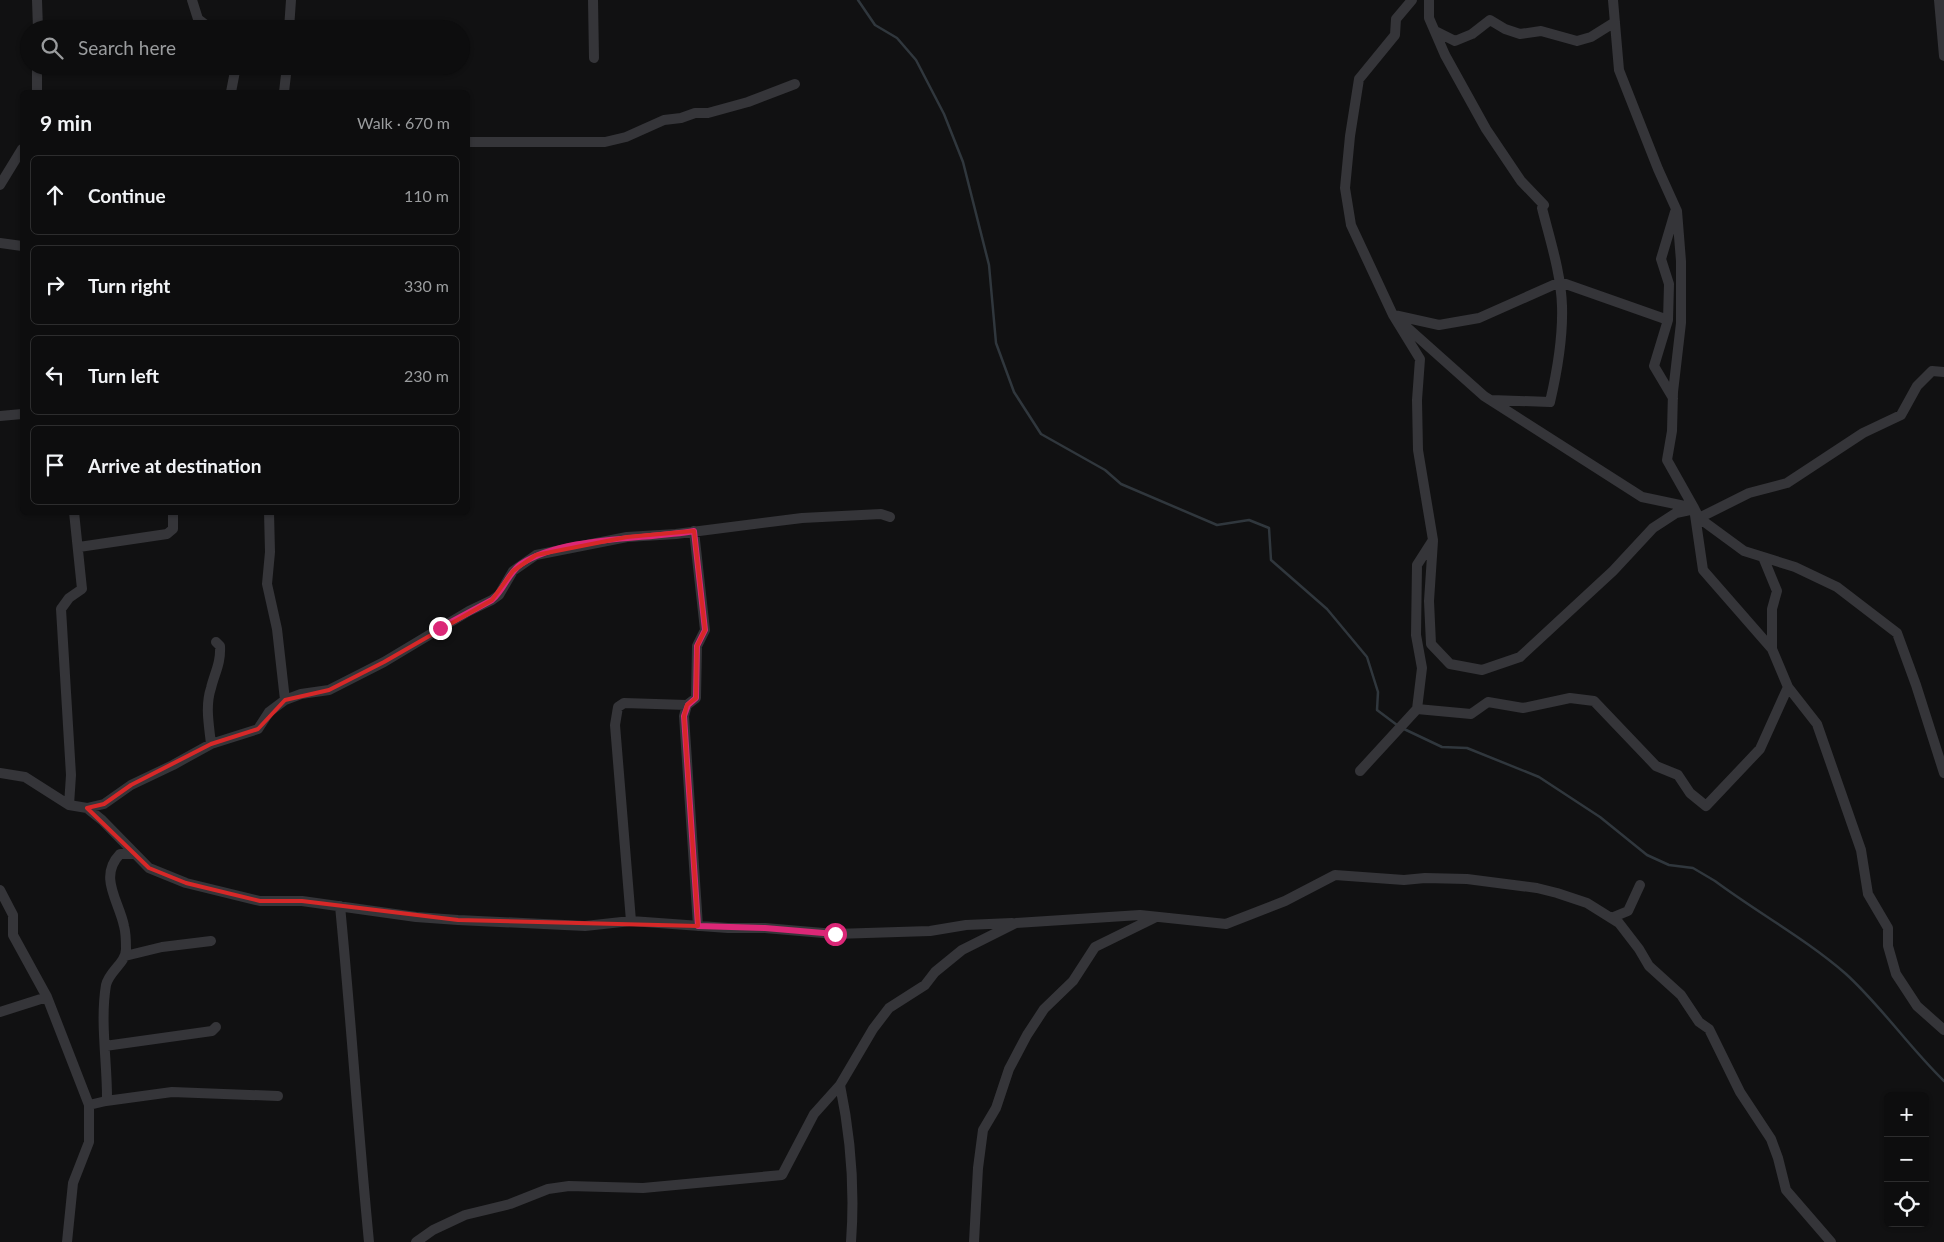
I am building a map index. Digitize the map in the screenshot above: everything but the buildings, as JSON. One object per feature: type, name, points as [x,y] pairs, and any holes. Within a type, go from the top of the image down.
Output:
[{"type":"street","points":[[37,0],[38,20]]},
{"type":"street","points":[[192,0],[199,20]]},
{"type":"street","points":[[290,20],[291,0]]},
{"type":"street","points":[[593,0],[594,58]]},
{"type":"street","points":[[1412,0],[1396,20],[1395,35],[1359,79],[1350,136],[1345,188],[1351,225],[1393,315],[1420,359],[1417,400],[1418,450],[1433,540],[1429,601],[1431,644],[1450,664],[1482,670],[1520,657],[1613,571],[1653,528],[1676,513],[1696,513],[1749,493],[1787,483],[1863,433],[1901,415],[1918,386],[1932,371],[1944,372]]},
{"type":"street","points":[[1430,0],[1429,18],[1435,32],[1445,55],[1486,129],[1521,181],[1544,205],[1542,208],[1560,282],[1562,307],[1556,376],[1550,402],[1491,400]]},
{"type":"street","points":[[1613,0],[1619,70],[1658,169],[1676,208],[1681,262],[1681,323],[1673,398],[1672,431],[1667,460],[1696,513],[1703,570],[1772,649],[1788,687],[1816,724],[1861,850],[1868,894],[1888,928],[1888,946],[1896,974],[1918,1006],[1944,1030]]},
{"type":"street","points":[[1939,0],[1944,56]]},
{"type":"street","points":[[1435,32],[1456,41],[1472,34],[1490,20],[1505,29],[1520,34],[1541,31],[1577,41],[1591,37],[1614,22]]},
{"type":"street","points":[[37,75],[37,90]]},
{"type":"street","points":[[231,90],[234,75]]},
{"type":"street","points":[[284,90],[286,75]]},
{"type":"street","points":[[470,142],[605,142],[626,137],[664,120],[681,118],[695,113],[708,113],[748,102],[795,84]]},
{"type":"street","points":[[0,185],[20,152]]},
{"type":"street","points":[[1673,398],[1654,366],[1668,320],[1669,284],[1661,259],[1676,208]]},
{"type":"street","points":[[1,241],[20,246]]},
{"type":"street","points":[[1393,315],[1439,325],[1471,319],[1514,304],[1560,282],[1668,320]]},
{"type":"street","points":[[1393,315],[1491,400],[1642,497],[1696,513],[1744,551],[1795,568],[1837,587],[1897,633],[1916,685],[1944,774]]},
{"type":"street","points":[[0,416],[20,414]]},
{"type":"street","points":[[0,773],[24,777],[69,805],[87,808],[104,804],[131,785],[211,744],[258,729],[269,712],[285,700],[301,694],[329,690],[384,662],[469,611],[492,600],[499,595],[513,571],[536,555],[627,537],[661,536],[802,518],[881,514],[890,517]]},
{"type":"street","points":[[69,805],[71,776],[61,609],[68,598],[82,589],[74,515]]},
{"type":"street","points":[[79,547],[168,534],[173,529],[173,515]]},
{"type":"street","points":[[269,515],[270,552],[267,584],[277,629],[285,700]]},
{"type":"street","points":[[694,531],[705,630],[697,646],[696,698],[688,705],[684,716],[698,926]]},
{"type":"street","points":[[1360,771],[1417,709],[1422,668],[1416,635],[1417,565],[1433,540]]},
{"type":"street","points":[[1763,557],[1778,591],[1772,609],[1772,649]]},
{"type":"street","points":[[211,744],[207,706],[210,688],[221,660],[220,646],[216,642]]},
{"type":"street","points":[[1417,709],[1471,714],[1488,702],[1523,708],[1570,698],[1594,702],[1656,766],[1678,775],[1690,793],[1706,806],[1760,749],[1788,687]]},
{"type":"street","points":[[631,921],[615,725],[618,707],[624,703],[688,705]]},
{"type":"street","points":[[87,808],[102,820],[133,854],[149,868],[169,878],[225,894],[260,901],[302,901],[416,917],[458,920],[585,926],[631,921],[765,928],[835,934],[930,931],[966,925],[1159,916],[1226,924],[1285,902],[1335,875],[1404,880],[1425,878],[1467,879],[1537,888],[1587,904],[1619,923],[1639,949],[1649,966],[1681,995],[1699,1022],[1709,1029],[1740,1092],[1771,1139],[1786,1190],[1831,1242]]},
{"type":"street","points":[[106,1101],[107,1083],[104,1046],[106,983],[125,956],[124,925],[114,897],[109,874],[113,861],[120,854],[133,854]]},
{"type":"street","points":[[1611,918],[1628,911],[1640,885]]},
{"type":"street","points":[[0,890],[13,915],[14,935],[47,997],[89,1105],[90,1142],[73,1183],[68,1242]]},
{"type":"street","points":[[340,906],[354,1050],[354,1091],[369,1242]]},
{"type":"street","points":[[974,1242],[978,1168],[983,1130],[996,1108],[1009,1069],[1027,1035],[1044,1009],[1066,990],[1095,947],[1159,916]]},
{"type":"street","points":[[416,1242],[433,1230],[465,1215],[510,1204],[548,1189],[569,1186],[643,1188],[782,1176],[814,1114],[840,1085],[873,1029],[889,1008],[925,985],[935,972],[962,950],[1016,923]]},
{"type":"street","points":[[125,956],[162,947],[211,942]]},
{"type":"street","points":[[0,1012],[47,997]]},
{"type":"street","points":[[104,1046],[177,1037],[212,1031],[216,1027]]},
{"type":"street","points":[[840,1085],[849,1132],[853,1176],[854,1209],[851,1242]]},
{"type":"street","points":[[89,1105],[172,1092],[278,1096]]},
{"type":"highlighted area","points":[[694,531],[705,630],[697,646],[696,698],[687,705],[684,716],[698,926],[458,920],[302,901],[260,901],[186,883],[149,868],[87,808],[104,804],[131,785],[211,744],[258,729],[285,700],[329,690],[384,662],[492,600],[513,571],[536,555],[627,537]]},
{"type":"waterway","points":[[858,0],[875,25],[897,38],[916,60],[944,114],[963,162],[989,265],[996,343],[1014,392],[1041,434],[1105,470],[1121,484],[1217,525],[1249,520],[1269,528],[1271,560],[1327,609],[1367,657],[1378,692],[1377,710],[1397,725]]},
{"type":"waterway","points":[[1404,729],[1442,747],[1467,748],[1539,777],[1600,817],[1647,855],[1669,865],[1693,868],[1715,881],[1815,949],[1846,974],[1872,1000],[1944,1081]]},
{"type":"route","points":[[440,628],[499,595],[513,571],[520,564],[536,555],[627,537],[694,531],[705,630],[697,646],[696,698],[688,705],[684,716],[698,926],[800,930],[835,934]]}]
